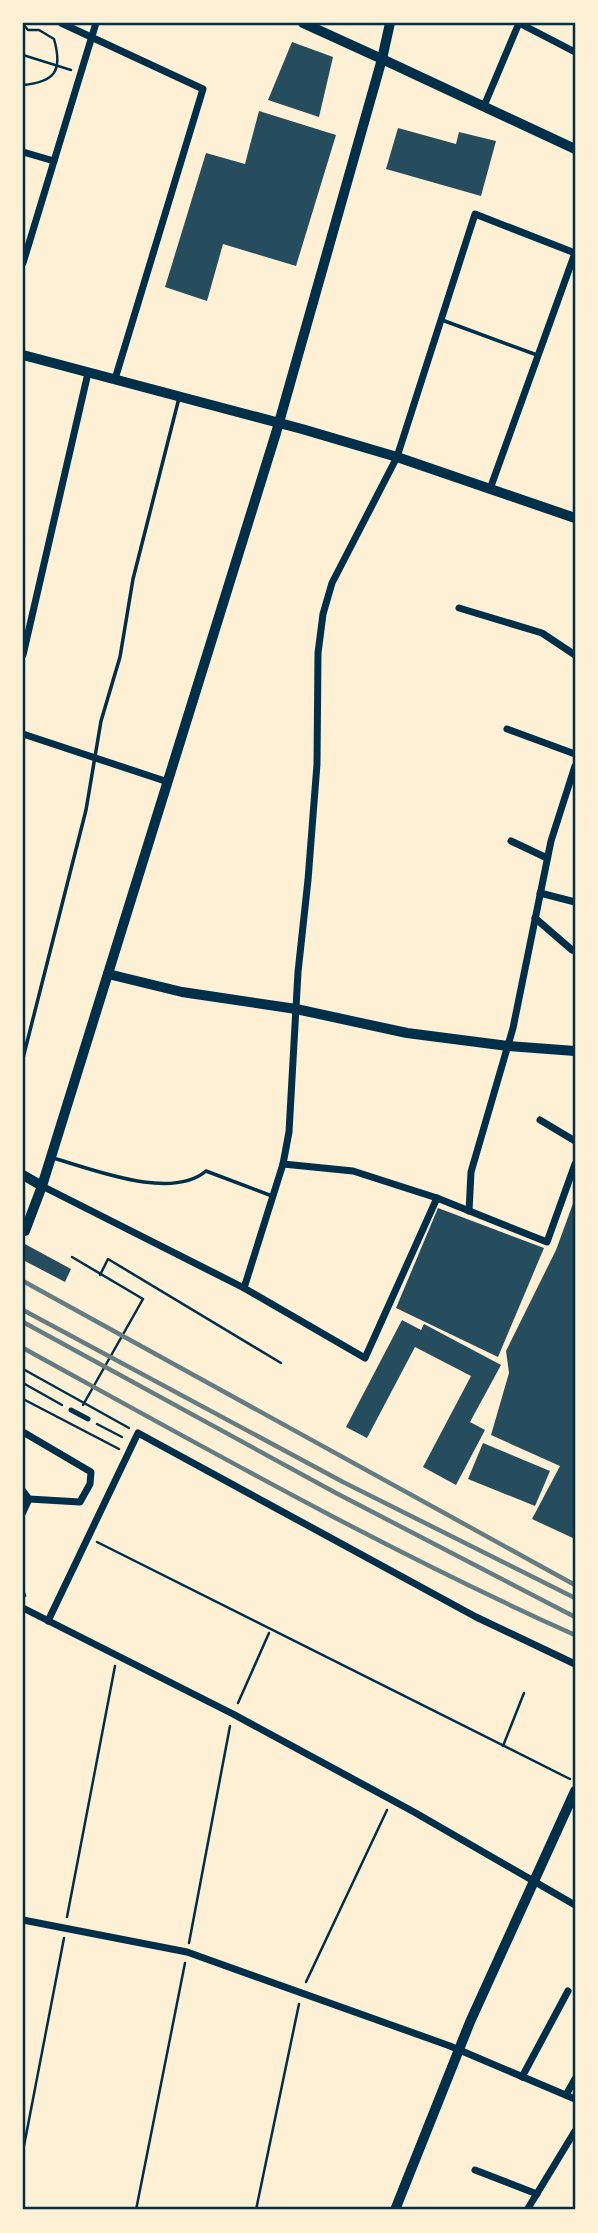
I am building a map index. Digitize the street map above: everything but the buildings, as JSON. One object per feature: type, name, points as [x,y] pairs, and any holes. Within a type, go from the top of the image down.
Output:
[{"type":"main road","points":[[303,23],[382,59]]},
{"type":"main road","points":[[25,1231],[42,1186],[279,422],[390,23]]},
{"type":"main road","points":[[23,355],[279,422],[397,457],[575,518]]},
{"type":"main road","points":[[23,1175],[42,1186]]},
{"type":"street","points":[[61,23],[203,89],[115,379]]},
{"type":"street","points":[[23,263],[96,23]]},
{"type":"street","points":[[484,106],[519,23],[575,52]]},
{"type":"street","points":[[382,59],[575,149]]},
{"type":"street","points":[[23,152],[54,161]]},
{"type":"street","points":[[244,1288],[283,1164],[289,1132],[298,972],[317,764],[318,653],[323,614],[331,583],[397,457],[475,214],[575,253],[490,489]]},
{"type":"street","points":[[23,655],[88,373]]},
{"type":"street","points":[[459,608],[542,633],[575,655]]},
{"type":"street","points":[[507,729],[575,754]]},
{"type":"street","points":[[23,734],[167,782]]},
{"type":"street","points":[[469,1211],[471,1172],[508,1046],[547,858],[575,766]]},
{"type":"street","points":[[511,841],[547,858]]},
{"type":"street","points":[[540,893],[575,902]]},
{"type":"street","points":[[535,918],[572,950]]},
{"type":"street","points":[[108,974],[181,992],[296,1009],[407,1033],[508,1046],[575,1051]]},
{"type":"street","points":[[540,1120],[575,1141]]},
{"type":"street","points":[[283,1164],[353,1171],[437,1198],[547,1242],[575,1164]]},
{"type":"street","points":[[42,1186],[244,1288],[365,1357],[437,1198]]},
{"type":"street","points":[[71,1410],[88,1419]]},
{"type":"street","points":[[23,1432],[91,1472],[90,1484],[80,1502],[29,1499],[23,1491]]},
{"type":"street","points":[[48,1621],[138,1433],[475,1617],[575,1664]]},
{"type":"street","points":[[23,1512],[29,1499]]},
{"type":"street","points":[[23,1608],[233,1714],[392,1800],[575,1905]]},
{"type":"street","points":[[395,2210],[470,2022],[575,1791]]},
{"type":"street","points":[[23,1920],[187,1952],[459,2050],[575,2099]]},
{"type":"street","points":[[522,2077],[568,1991]]},
{"type":"street","points":[[566,2095],[575,2079]]},
{"type":"street","points":[[527,2210],[575,2131]]},
{"type":"street","points":[[475,2170],[537,2194]]},
{"type":"lane","points":[[440,320],[538,356]]},
{"type":"lane","points":[[23,1058],[86,810],[100,721],[120,657],[133,579],[180,396]]},
{"type":"lane","points":[[51,1157],[123,1178],[151,1182],[196,1179],[206,1171],[273,1196]]},
{"type":"path","points":[[23,24],[28,30],[39,30],[54,39],[58,55],[54,72],[43,83],[23,85]]},
{"type":"path","points":[[23,55],[81,73]]},
{"type":"path","points":[[72,1257],[142,1299],[78,1414]]},
{"type":"path","points":[[100,1275],[108,1259],[281,1363]]},
{"type":"path","points":[[23,1369],[138,1433]]},
{"type":"path","points":[[23,1383],[71,1410]]},
{"type":"path","points":[[23,1399],[120,1450]]},
{"type":"path","points":[[88,1419],[126,1438]]},
{"type":"path","points":[[88,1538],[575,1782]]},
{"type":"path","points":[[233,1714],[269,1633]]},
{"type":"path","points":[[23,2151],[117,1656]]},
{"type":"path","points":[[503,1746],[524,1693]]},
{"type":"path","points":[[256,2210],[301,1993],[392,1800]]},
{"type":"railway","points":[[23,1281],[575,1585]]},
{"type":"railway","points":[[23,1310],[343,1482],[575,1598]]},
{"type":"railway","points":[[23,1322],[336,1493],[575,1617]]},
{"type":"railway","points":[[23,1348],[365,1533],[575,1635]]}]
